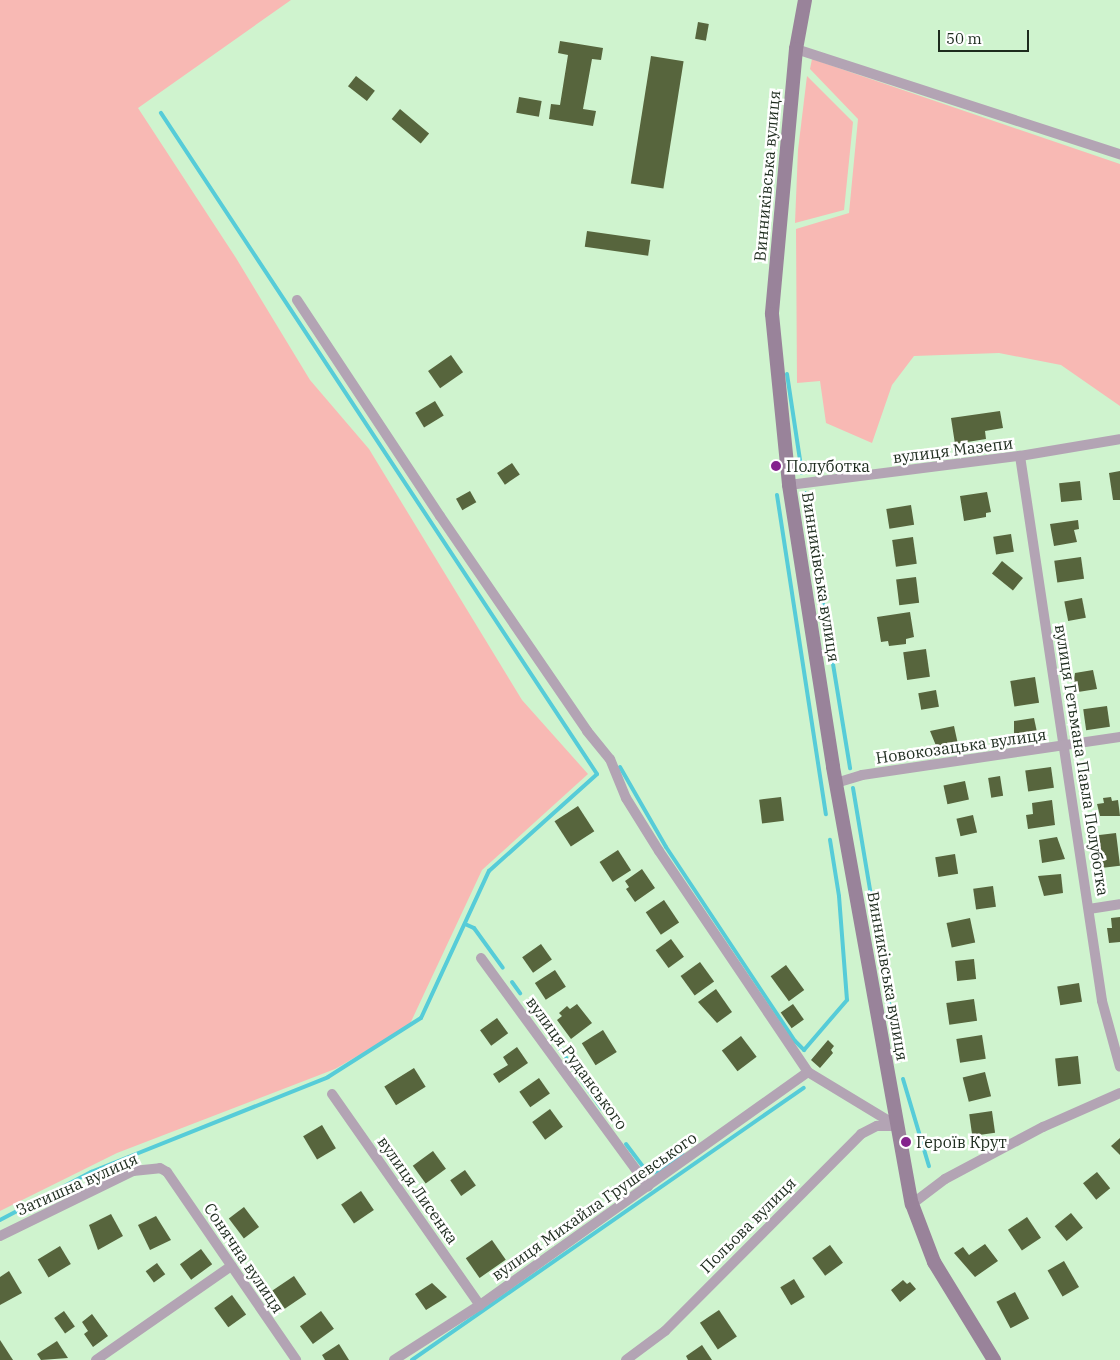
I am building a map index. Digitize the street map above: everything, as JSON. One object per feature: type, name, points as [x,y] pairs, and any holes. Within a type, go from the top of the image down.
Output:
[{"type":"main road","name":"Винниківська вулиця","points":[[805,0],[796,49],[772,314],[789,485],[836,783],[896,1126],[912,1204],[934,1262],[994,1360]]},
{"type":"street","points":[[796,49],[1120,154]]},
{"type":"street","points":[[297,300],[440,516],[587,731],[610,758],[626,798],[659,851],[808,1072],[896,1126]]},
{"type":"street","name":"вулиця Мазепи","points":[[789,485],[1020,456],[1120,439]]},
{"type":"street","name":"вулиця Гетьмана Павла Полуботка","points":[[1020,456],[1102,1001],[1120,1067]]},
{"type":"street","name":"Новокозацька вулиця","points":[[836,783],[862,775],[1065,747],[1120,737]]},
{"type":"street","points":[[1089,909],[1120,904]]},
{"type":"street","name":"вулиця Руданського","points":[[481,958],[648,1186]]},
{"type":"street","name":"вулиця Михайла Грушевського","points":[[394,1360],[480,1305],[808,1072]]},
{"type":"street","points":[[912,1204],[945,1179],[1042,1127],[1120,1092]]},
{"type":"street","name":"вулиця Лисенка","points":[[332,1094],[480,1305]]},
{"type":"street","name":"Польова вулиця","points":[[626,1360],[664,1331],[861,1134],[877,1126],[896,1126]]},
{"type":"street","name":"Затишна вулиця","points":[[0,1236],[134,1171],[151,1167],[167,1172]]},
{"type":"street","name":"Сонячна вулиця","points":[[167,1172],[296,1360]]},
{"type":"street","points":[[96,1360],[231,1266]]},
{"type":"shaded area","points":[[0,0],[291,0],[138,108],[236,258],[310,380],[369,449],[522,700],[588,774],[482,870],[409,1026],[335,1069],[117,1153],[0,1211]]},
{"type":"shaded area","points":[[812,59],[1120,164],[1120,406],[1061,365],[999,353],[914,356],[892,385],[872,443],[826,423],[820,381],[797,383],[796,229],[849,213],[858,119],[810,69]]},
{"type":"shaded area","points":[[807,76],[853,122],[844,210],[795,223],[798,150]]},
{"type":"building","points":[[698,22],[709,24],[706,41],[695,39]]},
{"type":"building","points":[[560,41],[603,48],[601,60],[592,59],[583,109],[596,111],[593,126],[549,119],[551,104],[560,105],[568,55],[558,53]]},
{"type":"building","points":[[651,56],[684,61],[663,189],[631,183]]},
{"type":"building","points":[[356,76],[375,91],[367,101],[348,86]]},
{"type":"building","points":[[519,97],[542,101],[539,117],[516,113]]},
{"type":"building","points":[[400,109],[429,133],[421,143],[392,119]]},
{"type":"building","points":[[587,231],[650,240],[648,256],[585,247]]},
{"type":"building","points":[[451,355],[463,372],[440,388],[428,371]]},
{"type":"building","points":[[435,401],[444,416],[424,427],[415,413]]},
{"type":"building","points":[[1000,411],[1003,428],[985,431],[986,439],[955,444],[951,418]]},
{"type":"building","points":[[512,463],[520,475],[505,485],[497,473]]},
{"type":"building","points":[[1120,471],[1120,500],[1113,500],[1109,473]]},
{"type":"building","points":[[1080,481],[1082,500],[1061,502],[1059,483]]},
{"type":"building","points":[[470,491],[476,502],[462,510],[456,499]]},
{"type":"building","points":[[987,492],[991,512],[986,513],[986,517],[964,521],[960,496]]},
{"type":"building","points":[[911,505],[914,525],[889,529],[886,509]]},
{"type":"building","points":[[1078,520],[1079,529],[1074,530],[1077,542],[1054,546],[1050,524]]},
{"type":"building","points":[[1011,534],[1014,552],[996,555],[993,537]]},
{"type":"building","points":[[913,537],[917,564],[896,567],[892,540]]},
{"type":"building","points":[[1081,557],[1084,579],[1057,583],[1054,561]]},
{"type":"building","points":[[1002,561],[1023,578],[1013,590],[992,573]]},
{"type":"building","points":[[916,577],[919,603],[899,605],[896,579]]},
{"type":"building","points":[[1082,598],[1086,618],[1068,621],[1064,601]]},
{"type":"building","points":[[910,612],[914,637],[906,639],[906,644],[889,646],[888,641],[881,642],[877,617]]},
{"type":"building","points":[[926,649],[930,677],[907,680],[903,652]]},
{"type":"building","points":[[1093,670],[1097,689],[1078,692],[1074,681],[1075,673]]},
{"type":"building","points":[[1035,677],[1039,703],[1014,707],[1010,681]]},
{"type":"building","points":[[936,690],[939,707],[921,710],[918,693]]},
{"type":"building","points":[[1107,706],[1110,727],[1086,730],[1083,709]]},
{"type":"building","points":[[1034,718],[1038,737],[1018,741],[1014,735],[1014,721]]},
{"type":"building","points":[[954,726],[959,749],[939,753],[930,731]]},
{"type":"building","points":[[1051,767],[1054,788],[1028,791],[1025,771]]},
{"type":"building","points":[[1000,776],[1003,796],[991,798],[988,778]]},
{"type":"building","points":[[965,781],[969,800],[947,804],[943,786]]},
{"type":"building","points":[[781,797],[784,821],[762,824],[759,800]]},
{"type":"building","points":[[1111,797],[1112,801],[1118,800],[1120,816],[1100,816],[1097,804],[1104,803],[1103,798]]},
{"type":"building","points":[[1052,800],[1055,825],[1028,829],[1026,815],[1033,814],[1032,803]]},
{"type":"building","points":[[578,806],[594,831],[571,846],[555,821]]},
{"type":"building","points":[[973,815],[977,833],[960,836],[956,819]]},
{"type":"building","points":[[1116,833],[1120,866],[1099,868],[1095,836]]},
{"type":"building","points":[[1057,837],[1065,859],[1042,863],[1039,840]]},
{"type":"building","points":[[618,850],[631,870],[613,882],[600,862]]},
{"type":"building","points":[[955,854],[958,874],[938,877],[935,857]]},
{"type":"building","points":[[642,869],[655,888],[635,902],[626,889],[629,887],[625,881]]},
{"type":"building","points":[[1061,874],[1063,893],[1044,896],[1038,876]]},
{"type":"building","points":[[993,886],[996,907],[976,910],[973,889]]},
{"type":"building","points":[[664,900],[679,922],[661,935],[646,912]]},
{"type":"building","points":[[1120,917],[1120,942],[1109,943],[1107,928],[1112,928],[1111,918]]},
{"type":"building","points":[[970,918],[975,942],[952,947],[947,923]]},
{"type":"building","points":[[671,939],[684,957],[669,968],[656,950]]},
{"type":"building","points":[[541,944],[552,960],[533,973],[522,957]]},
{"type":"building","points":[[974,959],[976,979],[957,981],[955,961]]},
{"type":"building","points":[[700,962],[714,981],[695,996],[681,976]]},
{"type":"building","points":[[786,965],[804,990],[789,1001],[771,976]]},
{"type":"building","points":[[555,970],[566,987],[546,1000],[535,983]]},
{"type":"building","points":[[1079,983],[1082,1002],[1060,1005],[1057,986]]},
{"type":"building","points":[[716,989],[732,1012],[717,1023],[698,1002]]},
{"type":"building","points":[[974,999],[977,1021],[949,1025],[946,1003]]},
{"type":"building","points":[[577,1004],[592,1023],[571,1039],[557,1020],[562,1016],[559,1013],[567,1006],[570,1009]]},
{"type":"building","points":[[793,1004],[804,1020],[792,1028],[781,1013]]},
{"type":"building","points":[[497,1018],[508,1033],[491,1046],[480,1030]]},
{"type":"building","points":[[603,1030],[617,1052],[596,1065],[582,1043]]},
{"type":"building","points":[[982,1035],[986,1059],[960,1063],[956,1039]]},
{"type":"building","points":[[741,1036],[757,1057],[737,1071],[722,1050]]},
{"type":"building","points":[[828,1040],[834,1046],[831,1050],[833,1053],[820,1068],[811,1060]]},
{"type":"building","points":[[517,1047],[528,1063],[499,1083],[493,1074],[508,1065],[503,1057]]},
{"type":"building","points":[[1078,1056],[1081,1084],[1058,1086],[1055,1058]]},
{"type":"building","points":[[414,1068],[426,1087],[396,1105],[384,1087]]},
{"type":"building","points":[[985,1072],[991,1096],[969,1102],[963,1078]]},
{"type":"building","points":[[539,1078],[550,1094],[530,1107],[519,1092]]},
{"type":"building","points":[[550,1109],[563,1127],[545,1140],[532,1122]]},
{"type":"building","points":[[992,1111],[995,1133],[972,1136],[969,1114]]},
{"type":"building","points":[[322,1125],[336,1148],[317,1159],[303,1136]]},
{"type":"building","points":[[1120,1138],[1120,1155],[1111,1146]]},
{"type":"building","points":[[433,1151],[446,1169],[426,1183],[413,1166]]},
{"type":"building","points":[[465,1170],[476,1186],[461,1196],[450,1180]]},
{"type":"building","points":[[1097,1172],[1110,1188],[1096,1200],[1083,1183]]},
{"type":"building","points":[[361,1191],[374,1210],[354,1223],[341,1204]]},
{"type":"building","points":[[244,1207],[259,1227],[244,1238],[229,1218]]},
{"type":"building","points":[[1071,1213],[1083,1228],[1067,1241],[1055,1226]]},
{"type":"building","points":[[111,1214],[123,1236],[98,1250],[89,1225]]},
{"type":"building","points":[[156,1216],[171,1240],[150,1250],[138,1225]]},
{"type":"building","points":[[1027,1217],[1041,1238],[1022,1251],[1008,1230]]},
{"type":"building","points":[[492,1240],[506,1260],[480,1278],[466,1258]]},
{"type":"building","points":[[985,1244],[998,1261],[975,1277],[954,1253],[963,1247],[969,1255]]},
{"type":"building","points":[[830,1245],[843,1263],[825,1276],[812,1258]]},
{"type":"building","points":[[60,1246],[71,1264],[49,1277],[38,1259]]},
{"type":"building","points":[[201,1249],[212,1264],[191,1280],[180,1264]]},
{"type":"building","points":[[1064,1261],[1079,1287],[1063,1296],[1048,1270]]},
{"type":"building","points":[[157,1263],[165,1274],[154,1283],[146,1271]]},
{"type":"building","points":[[9,1271],[22,1293],[0,1305],[0,1277]]},
{"type":"building","points":[[294,1276],[306,1294],[285,1309],[272,1291]]},
{"type":"building","points":[[794,1279],[805,1297],[791,1305],[780,1287]]},
{"type":"building","points":[[903,1280],[907,1284],[910,1282],[916,1289],[900,1302],[891,1290]]},
{"type":"building","points":[[432,1283],[447,1297],[426,1310],[415,1294]]},
{"type":"building","points":[[1015,1292],[1029,1318],[1011,1328],[996,1302]]},
{"type":"building","points":[[232,1295],[246,1314],[228,1327],[214,1308]]},
{"type":"building","points":[[719,1310],[737,1337],[718,1349],[700,1323]]},
{"type":"building","points":[[64,1311],[75,1327],[65,1333],[54,1318]]},
{"type":"building","points":[[321,1311],[334,1329],[313,1344],[300,1326]]},
{"type":"building","points":[[92,1314],[108,1336],[93,1347],[84,1334],[88,1331],[82,1322]]},
{"type":"building","points":[[0,1340],[13,1360],[0,1360]]},
{"type":"building","points":[[57,1341],[68,1358],[41,1360],[37,1354]]},
{"type":"building","points":[[339,1344],[349,1360],[325,1360],[322,1355]]},
{"type":"building","points":[[702,1345],[712,1360],[688,1360],[686,1356]]},
{"type":"waterway","points":[[0,1220],[91,1172],[328,1077],[421,1018],[489,871],[597,774],[161,113]]},
{"type":"waterway","points":[[787,374],[802,473]]},
{"type":"waterway","points":[[805,493],[850,768]]},
{"type":"waterway","points":[[777,495],[826,814]]},
{"type":"waterway","points":[[620,767],[666,847],[795,1041],[804,1050],[847,1000],[839,896],[830,840]]},
{"type":"waterway","points":[[853,788],[895,1039]]},
{"type":"waterway","points":[[465,924],[474,928],[503,968]]},
{"type":"waterway","points":[[512,982],[520,993]]},
{"type":"waterway","points":[[529,1006],[545,1029]]},
{"type":"waterway","points":[[551,1037],[566,1058]]},
{"type":"waterway","points":[[573,1068],[602,1109]]},
{"type":"waterway","points":[[903,1079],[929,1166]]},
{"type":"waterway","points":[[412,1360],[804,1088]]},
{"type":"waterway","points":[[626,1144],[649,1174],[662,1170],[683,1154]]},
{"type":"place","name":"Полуботка","points":[[776,466]]},
{"type":"place","name":"Героїв Крут","points":[[906,1142]]}]
